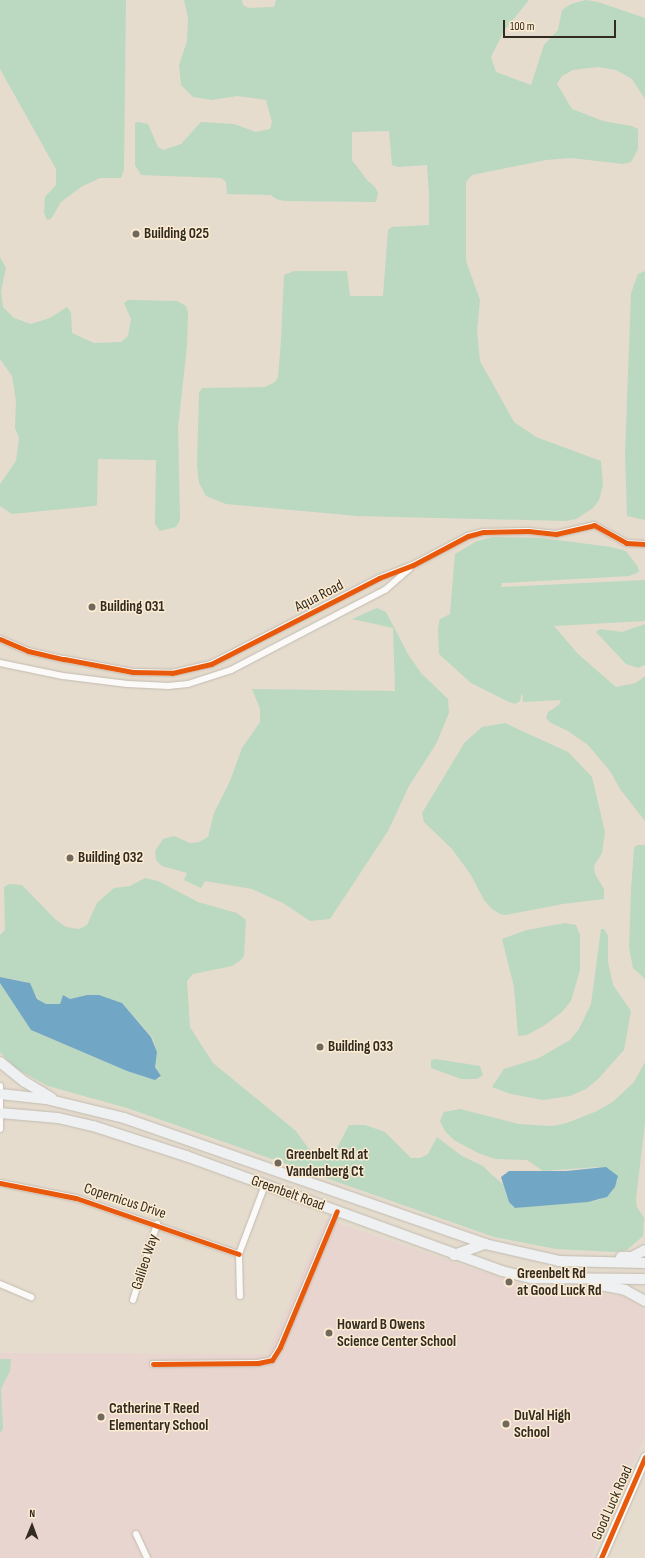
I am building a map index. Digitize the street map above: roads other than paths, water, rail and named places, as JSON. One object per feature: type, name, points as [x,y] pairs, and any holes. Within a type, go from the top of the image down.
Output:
[{"type":"main road","points":[[0,1062],[25,1082],[59,1102]]},
{"type":"main road","name":"Greenbelt Road","points":[[0,1091],[59,1102],[149,1126],[380,1209],[485,1244],[559,1261],[645,1263]]},
{"type":"main road","name":"Greenbelt Road","points":[[0,1113],[58,1118],[93,1126],[422,1240],[454,1255],[481,1265],[531,1278],[560,1277],[645,1279]]},
{"type":"main road","points":[[454,1255],[463,1250],[485,1244]]},
{"type":"main road","points":[[525,1253],[603,1258],[632,1257],[645,1250]]},
{"type":"main road","points":[[560,1277],[625,1290],[645,1301]]},
{"type":"main road","name":"Good Luck Road","points":[[601,1558],[645,1457]]},
{"type":"street","name":"Aqua Road","points":[[0,639],[28,651],[133,672],[151,674],[194,669],[218,660],[379,578],[413,565],[462,539],[483,532],[528,531],[556,534],[594,525],[626,543],[645,544]]},
{"type":"street","name":"Aqua Road","points":[[0,663],[63,676],[128,684],[168,686],[188,684],[231,670],[385,590],[413,565]]},
{"type":"street","points":[[0,1091],[0,1129]]},
{"type":"street","name":"Copernicus Drive","points":[[0,1182],[76,1198],[157,1224],[239,1254]]},
{"type":"street","points":[[240,1296],[239,1254],[265,1185]]},
{"type":"street","points":[[153,1364],[258,1362],[272,1360],[280,1347],[337,1211]]},
{"type":"street","name":"Galileo Way","points":[[133,1300],[157,1224]]},
{"type":"street","points":[[0,1284],[31,1298]]},
{"type":"street","points":[[136,1534],[147,1558]]},
{"type":"water","points":[[0,977],[30,983],[37,999],[46,1004],[60,1004],[63,995],[70,999],[87,995],[99,995],[122,1003],[151,1037],[157,1052],[155,1067],[161,1076],[155,1080],[127,1071],[31,1030],[0,983]]},
{"type":"water","points":[[606,1167],[618,1176],[615,1187],[607,1197],[588,1202],[515,1208],[509,1202],[501,1177],[509,1171],[566,1171]]},
{"type":"place","name":"Building 025","points":[[136,234]]},
{"type":"place","name":"Building 031","points":[[92,607]]},
{"type":"place","name":"Building 032","points":[[70,858]]},
{"type":"place","name":"Building 033","points":[[320,1047]]},
{"type":"place","name":"Greenbelt Rd at Vandenberg Ct","points":[[278,1163]]},
{"type":"place","name":"Greenbelt Rd at Good Luck Rd","points":[[509,1282]]},
{"type":"place","name":"Howard B Owens Science Center School","points":[[329,1333]]},
{"type":"place","name":"Catherine T Reed Elementary School","points":[[101,1417]]},
{"type":"place","name":"DuVal High School","points":[[506,1424]]}]
